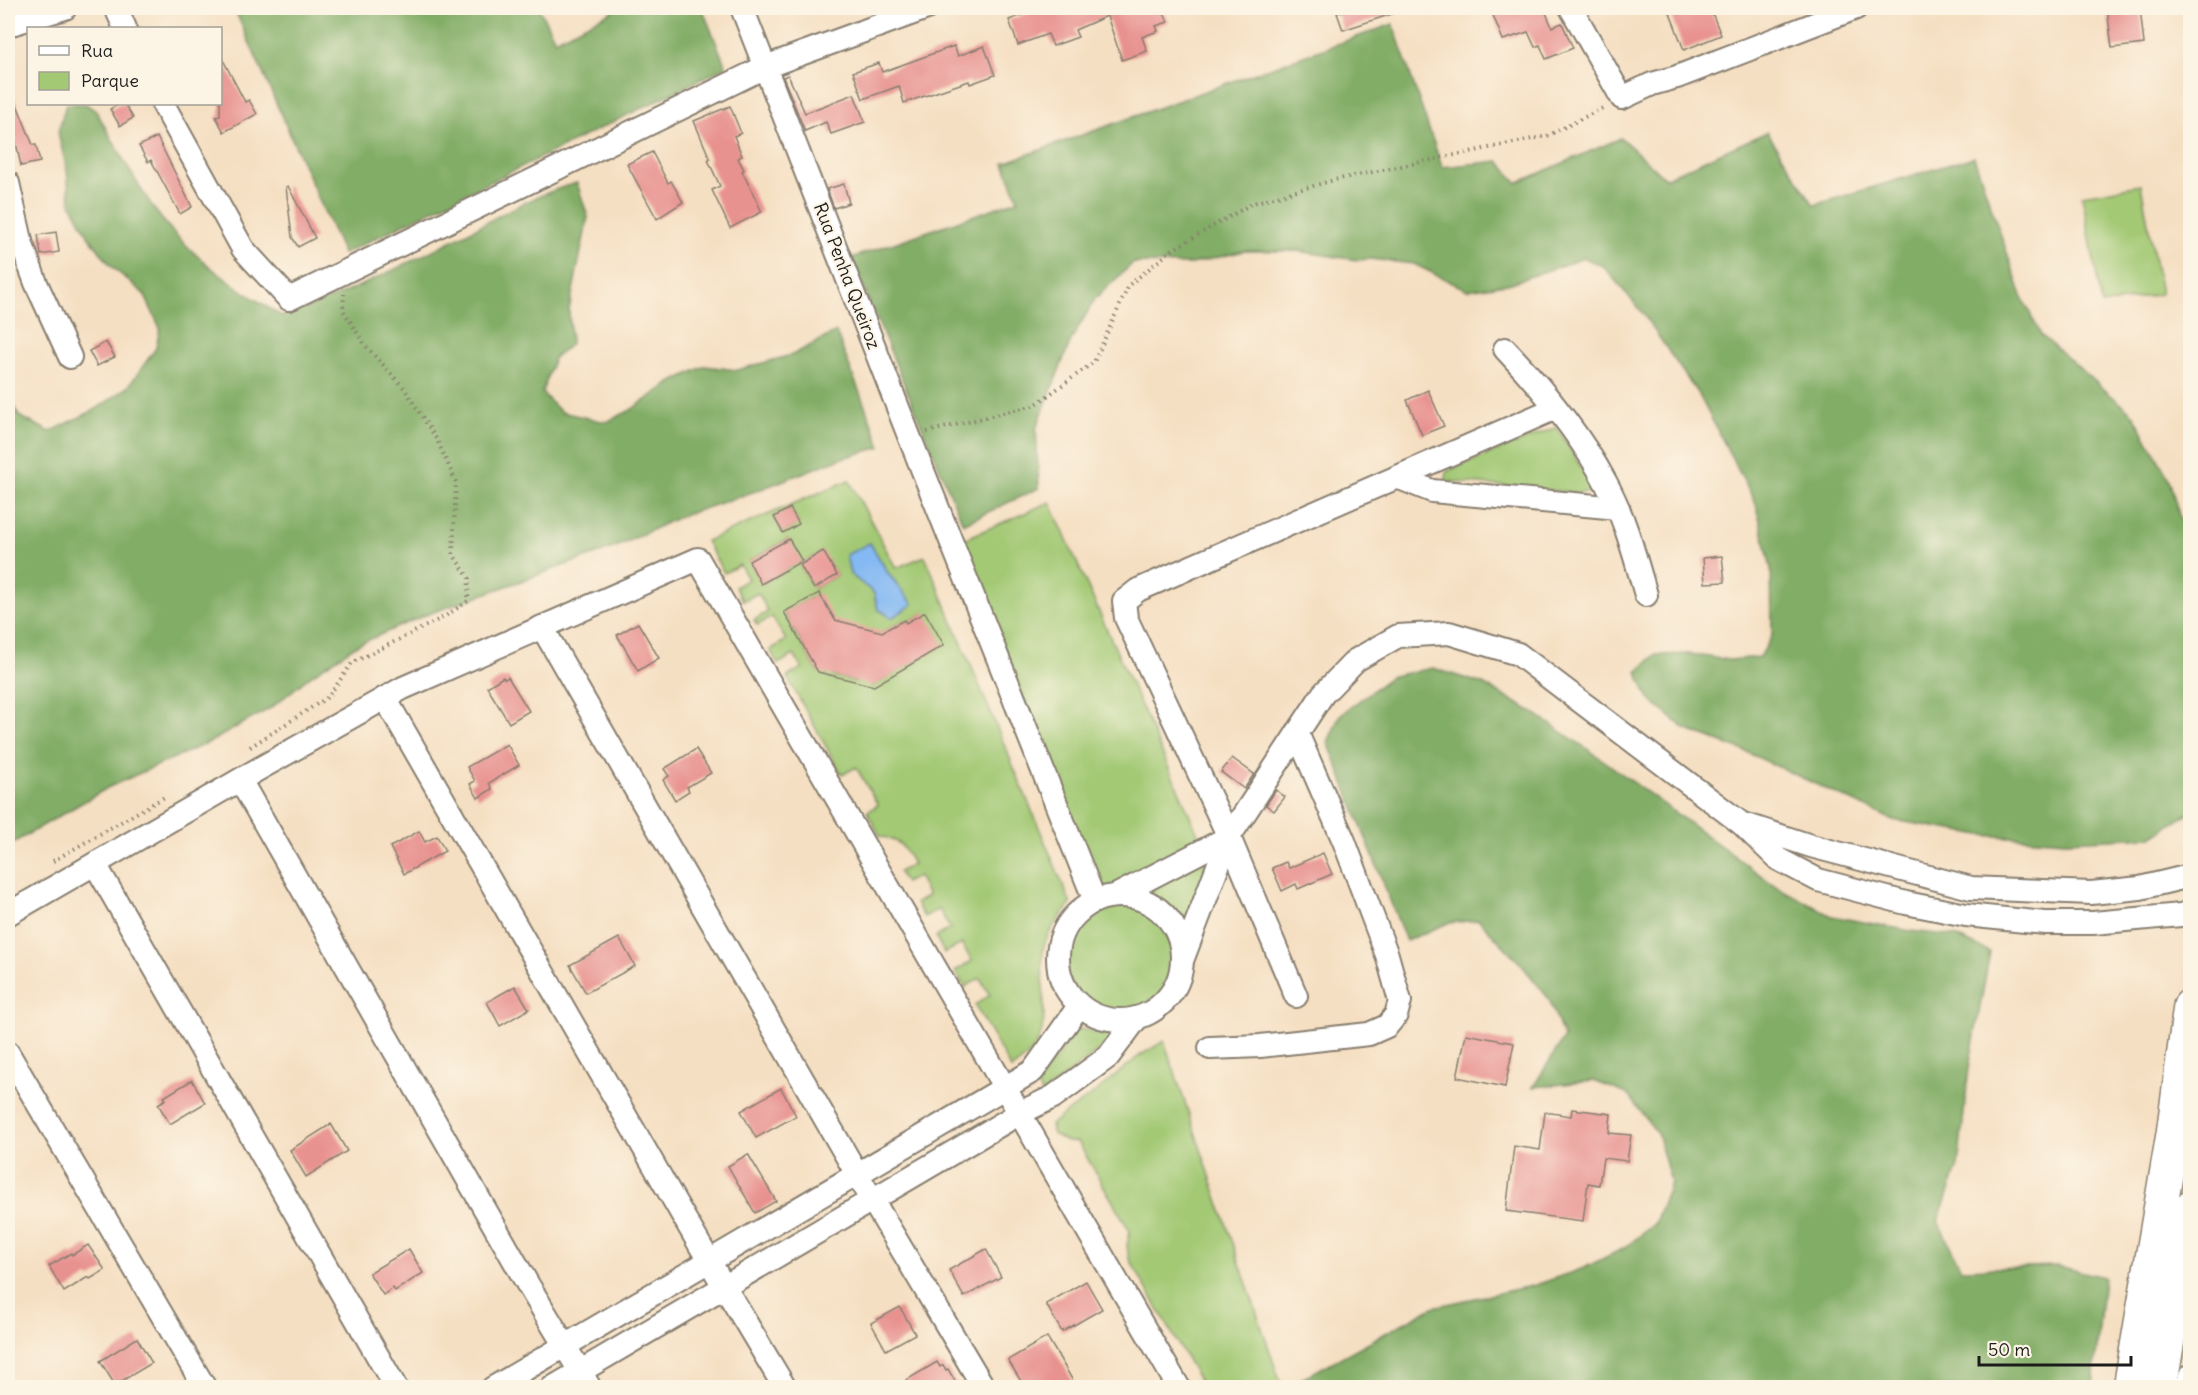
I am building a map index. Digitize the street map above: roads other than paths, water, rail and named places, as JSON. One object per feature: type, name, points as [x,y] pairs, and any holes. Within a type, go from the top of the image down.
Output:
[{"type":"main road","points":[[2130,1388],[2173,1134],[2190,1006]]},
{"type":"main road","points":[[2160,1388],[2190,1208]]},
{"type":"street","points":[[8,25],[65,8]]},
{"type":"street","points":[[116,8],[125,27]]},
{"type":"street","name":"Rua Penha Queiroz","points":[[742,8],[952,545],[1105,899]]},
{"type":"street","points":[[164,105],[243,249],[289,299],[765,67],[927,8]]},
{"type":"street","points":[[1571,8],[1622,98],[1652,84],[1677,77],[1856,8]]},
{"type":"street","points":[[8,183],[22,245],[36,283],[70,357]]},
{"type":"street","points":[[1505,348],[1556,408],[1586,449],[1606,483],[1618,508],[1646,595]]},
{"type":"street","points":[[1296,996],[1229,837],[1126,618],[1124,601],[1138,590],[1556,408]]},
{"type":"street","points":[[1397,477],[1432,491],[1618,508]]},
{"type":"street","points":[[8,914],[385,698],[698,559],[1179,1388]]},
{"type":"street","points":[[542,627],[872,1200],[984,1388]]},
{"type":"street","points":[[1229,837],[1080,911],[1068,924],[1060,940],[1058,958],[1060,976],[1067,992],[1079,1006],[1096,1016],[1117,1021],[1137,1018],[1155,1010],[1170,996],[1180,978],[1183,958],[1229,837],[1323,694],[1356,660],[1398,636],[1449,633],[1518,654],[1742,824],[1778,859],[1818,880],[1906,903],[1966,915],[2045,923],[2103,922],[2181,915],[2190,912]]},
{"type":"street","points":[[385,698],[724,1287],[785,1388]]},
{"type":"street","points":[[1210,1048],[1260,1046],[1369,1034],[1387,1026],[1396,1015],[1400,1001],[1386,955],[1344,841],[1297,733]]},
{"type":"street","points":[[240,780],[527,1283],[585,1379]]},
{"type":"street","points":[[1742,824],[1811,846],[1971,888],[2091,893],[2140,888],[2190,876]]},
{"type":"street","points":[[95,864],[396,1388]]},
{"type":"street","points":[[1105,899],[1136,897],[1155,906],[1170,920],[1180,937],[1183,958]]},
{"type":"street","points":[[493,1388],[1033,1071],[1079,1006]]},
{"type":"street","points":[[552,1388],[585,1379],[724,1287],[1020,1113],[1053,1097],[1108,1057],[1137,1018]]},
{"type":"street","points":[[8,1053],[205,1388]]},
{"type":"street","points":[[2188,1388],[2190,1376]]},
{"type":"water","points":[[870,543],[888,573],[913,604],[892,618],[878,609],[874,593],[850,574],[846,555]]}]
